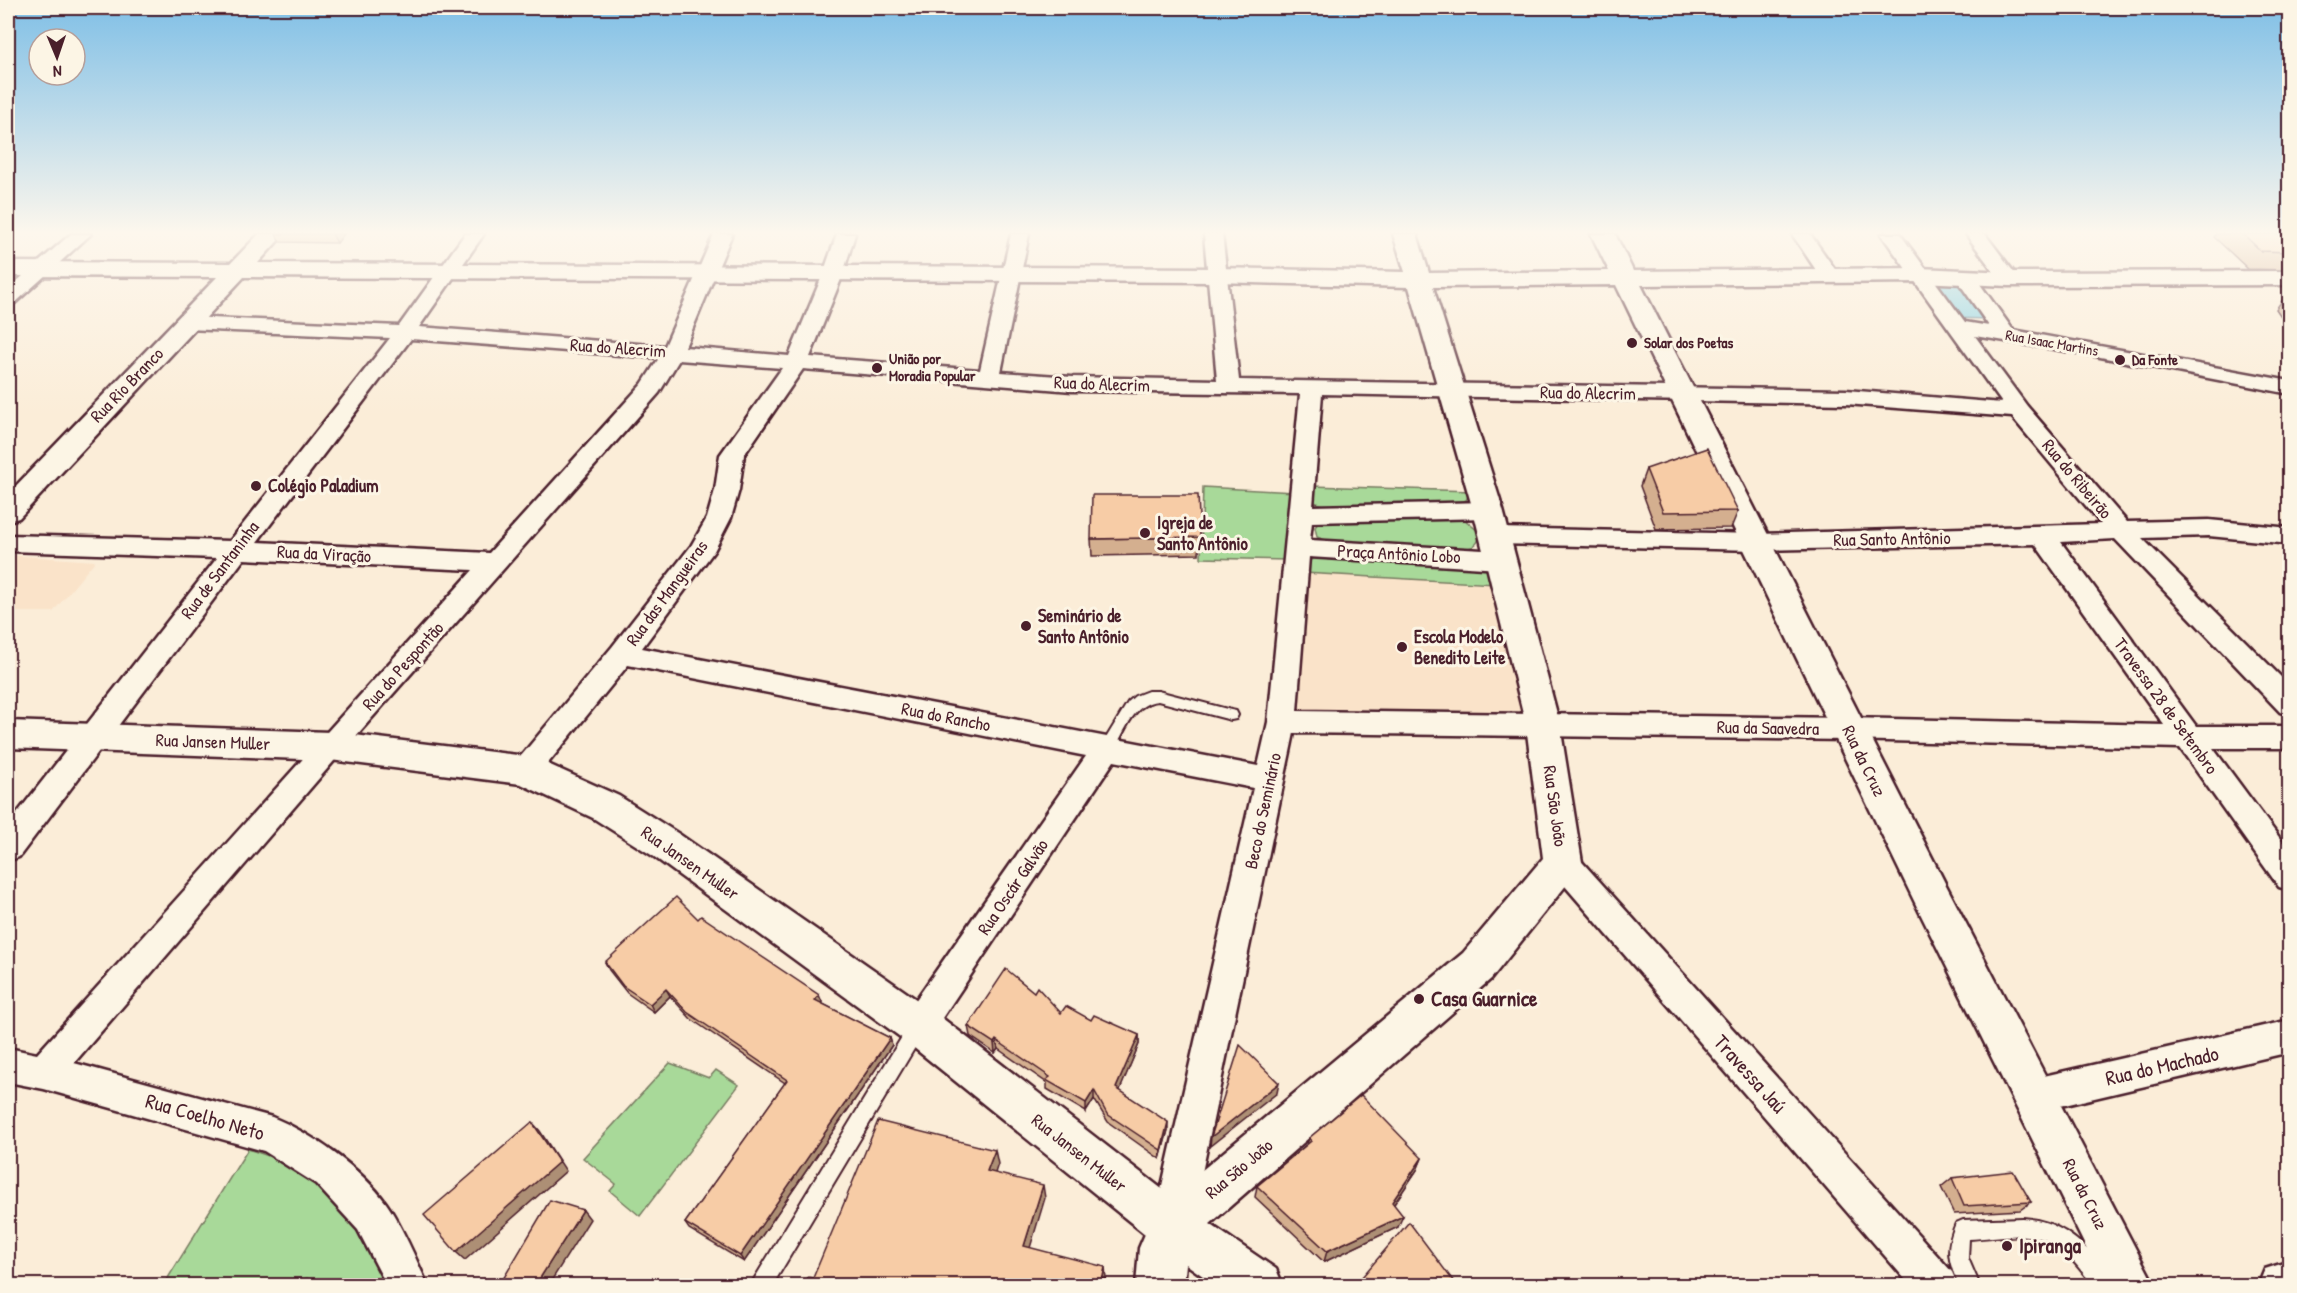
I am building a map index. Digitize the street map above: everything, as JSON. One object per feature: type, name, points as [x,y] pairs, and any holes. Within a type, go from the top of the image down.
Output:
[{"type":"street","name":"Rua Rio Branco","points":[[8,511],[215,294]]},
{"type":"street","name":"Rua de Santaninha","points":[[8,848],[405,332],[431,294]]},
{"type":"street","name":"Rua do Pespontão","points":[[44,1072],[330,747],[651,388],[673,352],[697,294]]},
{"type":"street","name":"Rua das Mangueiras","points":[[526,770],[622,654],[701,551],[718,518],[727,489],[732,455],[797,362],[825,294]]},
{"type":"street","points":[[989,379],[1009,294]]},
{"type":"street","points":[[1218,294],[1229,386]]},
{"type":"street","name":"Rua São João","points":[[1172,1226],[1477,966],[1563,862],[1543,725],[1454,391],[1423,294]]},
{"type":"street","name":"Rua da Cruz","points":[[1631,294],[1757,542],[1932,897],[2131,1286]]},
{"type":"street","name":"Rua do Ribeirão","points":[[1933,294],[2019,411],[2121,531],[2289,704]]},
{"type":"street","points":[[1978,294],[2006,335]]},
{"type":"street","name":"Rua do Alecrim","points":[[187,323],[405,332],[1072,384],[1846,397],[2019,411]]},
{"type":"street","name":"Rua Isaac Martins","points":[[1956,327],[2289,388]]},
{"type":"street","name":"Beco do Seminário","points":[[1172,1226],[1282,722],[1311,389]]},
{"type":"street","name":"Praça Antônio Lobo","points":[[1301,514],[1494,535]]},
{"type":"street","name":"Rua Santo Antônio","points":[[1494,535],[1757,542],[2042,536],[2209,528],[2289,536]]},
{"type":"street","name":"Praça Antônio Lobo","points":[[1298,548],[1494,535]]},
{"type":"street","name":"Travessa 28 de Setembro","points":[[2042,536],[2289,877]]},
{"type":"street","name":"Rua da Viração","points":[[8,543],[236,550],[497,562]]},
{"type":"street","name":"Rua do Rancho","points":[[622,654],[1270,780]]},
{"type":"street","name":"Rua da Saavedra","points":[[1282,722],[2289,737]]},
{"type":"street","name":"Rua Jansen Muller","points":[[8,734],[330,747],[526,770],[606,807],[666,845],[918,1025],[1172,1226],[1259,1286]]},
{"type":"street","name":"Rua Oscár Galvão","points":[[918,1025],[1107,748]]},
{"type":"street","name":"Travessa Jaú","points":[[1563,862],[1938,1286]]},
{"type":"street","name":"Rua do Machado","points":[[2035,1095],[2289,1036]]},
{"type":"street","name":"Rua Coelho Neto","points":[[8,1065],[44,1072],[272,1135],[329,1171],[372,1216],[408,1286]]},
{"type":"street","points":[[1160,1286],[1163,1248],[1172,1226]]},
{"type":"street","points":[[2282,1286],[2289,1285]]},
{"type":"lane","points":[[1107,748],[1135,702],[1146,695],[1231,715]]},
{"type":"lane","points":[[760,1286],[918,1025]]},
{"type":"lane","points":[[1970,1286],[1960,1264],[1956,1247],[1963,1230],[2035,1228],[2053,1233],[2108,1286]]},
{"type":"shaded area","points":[[8,555],[95,561],[53,612],[8,612]]},
{"type":"shaded area","name":"Escola Modelo Benedito Leite","points":[[1304,573],[1495,584],[1521,712],[1288,710]]},
{"type":"green space","points":[[1311,486],[1471,491],[1466,500],[1458,504],[1328,506],[1313,502]]},
{"type":"green space","points":[[1203,487],[1294,492],[1287,560],[1201,558]]},
{"type":"green space","points":[[1454,518],[1465,520],[1480,533],[1474,546],[1460,549],[1334,543],[1317,537],[1315,527],[1321,520]]},
{"type":"green space","points":[[1320,556],[1478,564],[1490,569],[1495,584],[1304,573],[1308,561]]},
{"type":"green space","points":[[670,1063],[709,1078],[716,1070],[739,1085],[640,1216],[610,1191],[616,1184],[583,1158]]},
{"type":"green space","points":[[248,1149],[304,1168],[351,1216],[387,1285],[320,1285],[307,1278],[284,1286],[163,1286]]},
{"type":"water","points":[[1938,294],[1969,294],[1988,319],[1955,318]]},
{"type":"building","points":[[1707,448],[1738,511],[1663,512],[1646,469]]},
{"type":"building","name":"Igreja de Santo Antônio","points":[[1092,495],[1198,495],[1200,537],[1091,539]]},
{"type":"building","points":[[676,897],[698,919],[701,916],[819,995],[815,1000],[890,1038],[740,1256],[685,1223],[787,1080],[687,1012],[666,989],[650,1004],[623,986],[605,962]]},
{"type":"building","points":[[1006,969],[1034,992],[1037,987],[1061,1013],[1066,1006],[1091,1020],[1094,1015],[1139,1035],[1116,1088],[1168,1122],[1161,1150],[1107,1114],[1094,1090],[1086,1103],[1046,1080],[1050,1077],[996,1040],[994,1043],[968,1026]]},
{"type":"building","points":[[1240,1045],[1279,1083],[1211,1137]]},
{"type":"building","points":[[1361,1095],[1422,1158],[1392,1202],[1403,1216],[1327,1251],[1257,1186],[1311,1141],[1309,1138]]},
{"type":"building","points":[[878,1121],[995,1150],[987,1171],[1043,1185],[1024,1246],[1105,1267],[1101,1286],[804,1286],[808,1277],[813,1278]]},
{"type":"building","points":[[532,1122],[559,1162],[456,1252],[424,1215]]},
{"type":"building","points":[[2013,1171],[2031,1202],[1964,1206],[1952,1178]]},
{"type":"building","points":[[550,1200],[583,1210],[535,1286],[499,1286]]},
{"type":"building","points":[[1409,1222],[1457,1286],[1382,1286],[1362,1277]]},
{"type":"place","name":"Solar dos Poetas","points":[[1632,343]]},
{"type":"place","name":"Da Fonte","points":[[2120,360]]},
{"type":"place","name":"União por Moradia Popular","points":[[877,368]]},
{"type":"place","name":"Colégio Paladium","points":[[256,486]]},
{"type":"place","name":"Igreja de Santo Antônio","points":[[1145,533]]},
{"type":"place","name":"Seminário de Santo Antônio","points":[[1026,626]]},
{"type":"place","name":"Escola Modelo Benedito Leite","points":[[1402,647]]},
{"type":"place","name":"Casa Guarnice","points":[[1419,999]]},
{"type":"place","name":"Ipiranga","points":[[2007,1246]]}]
